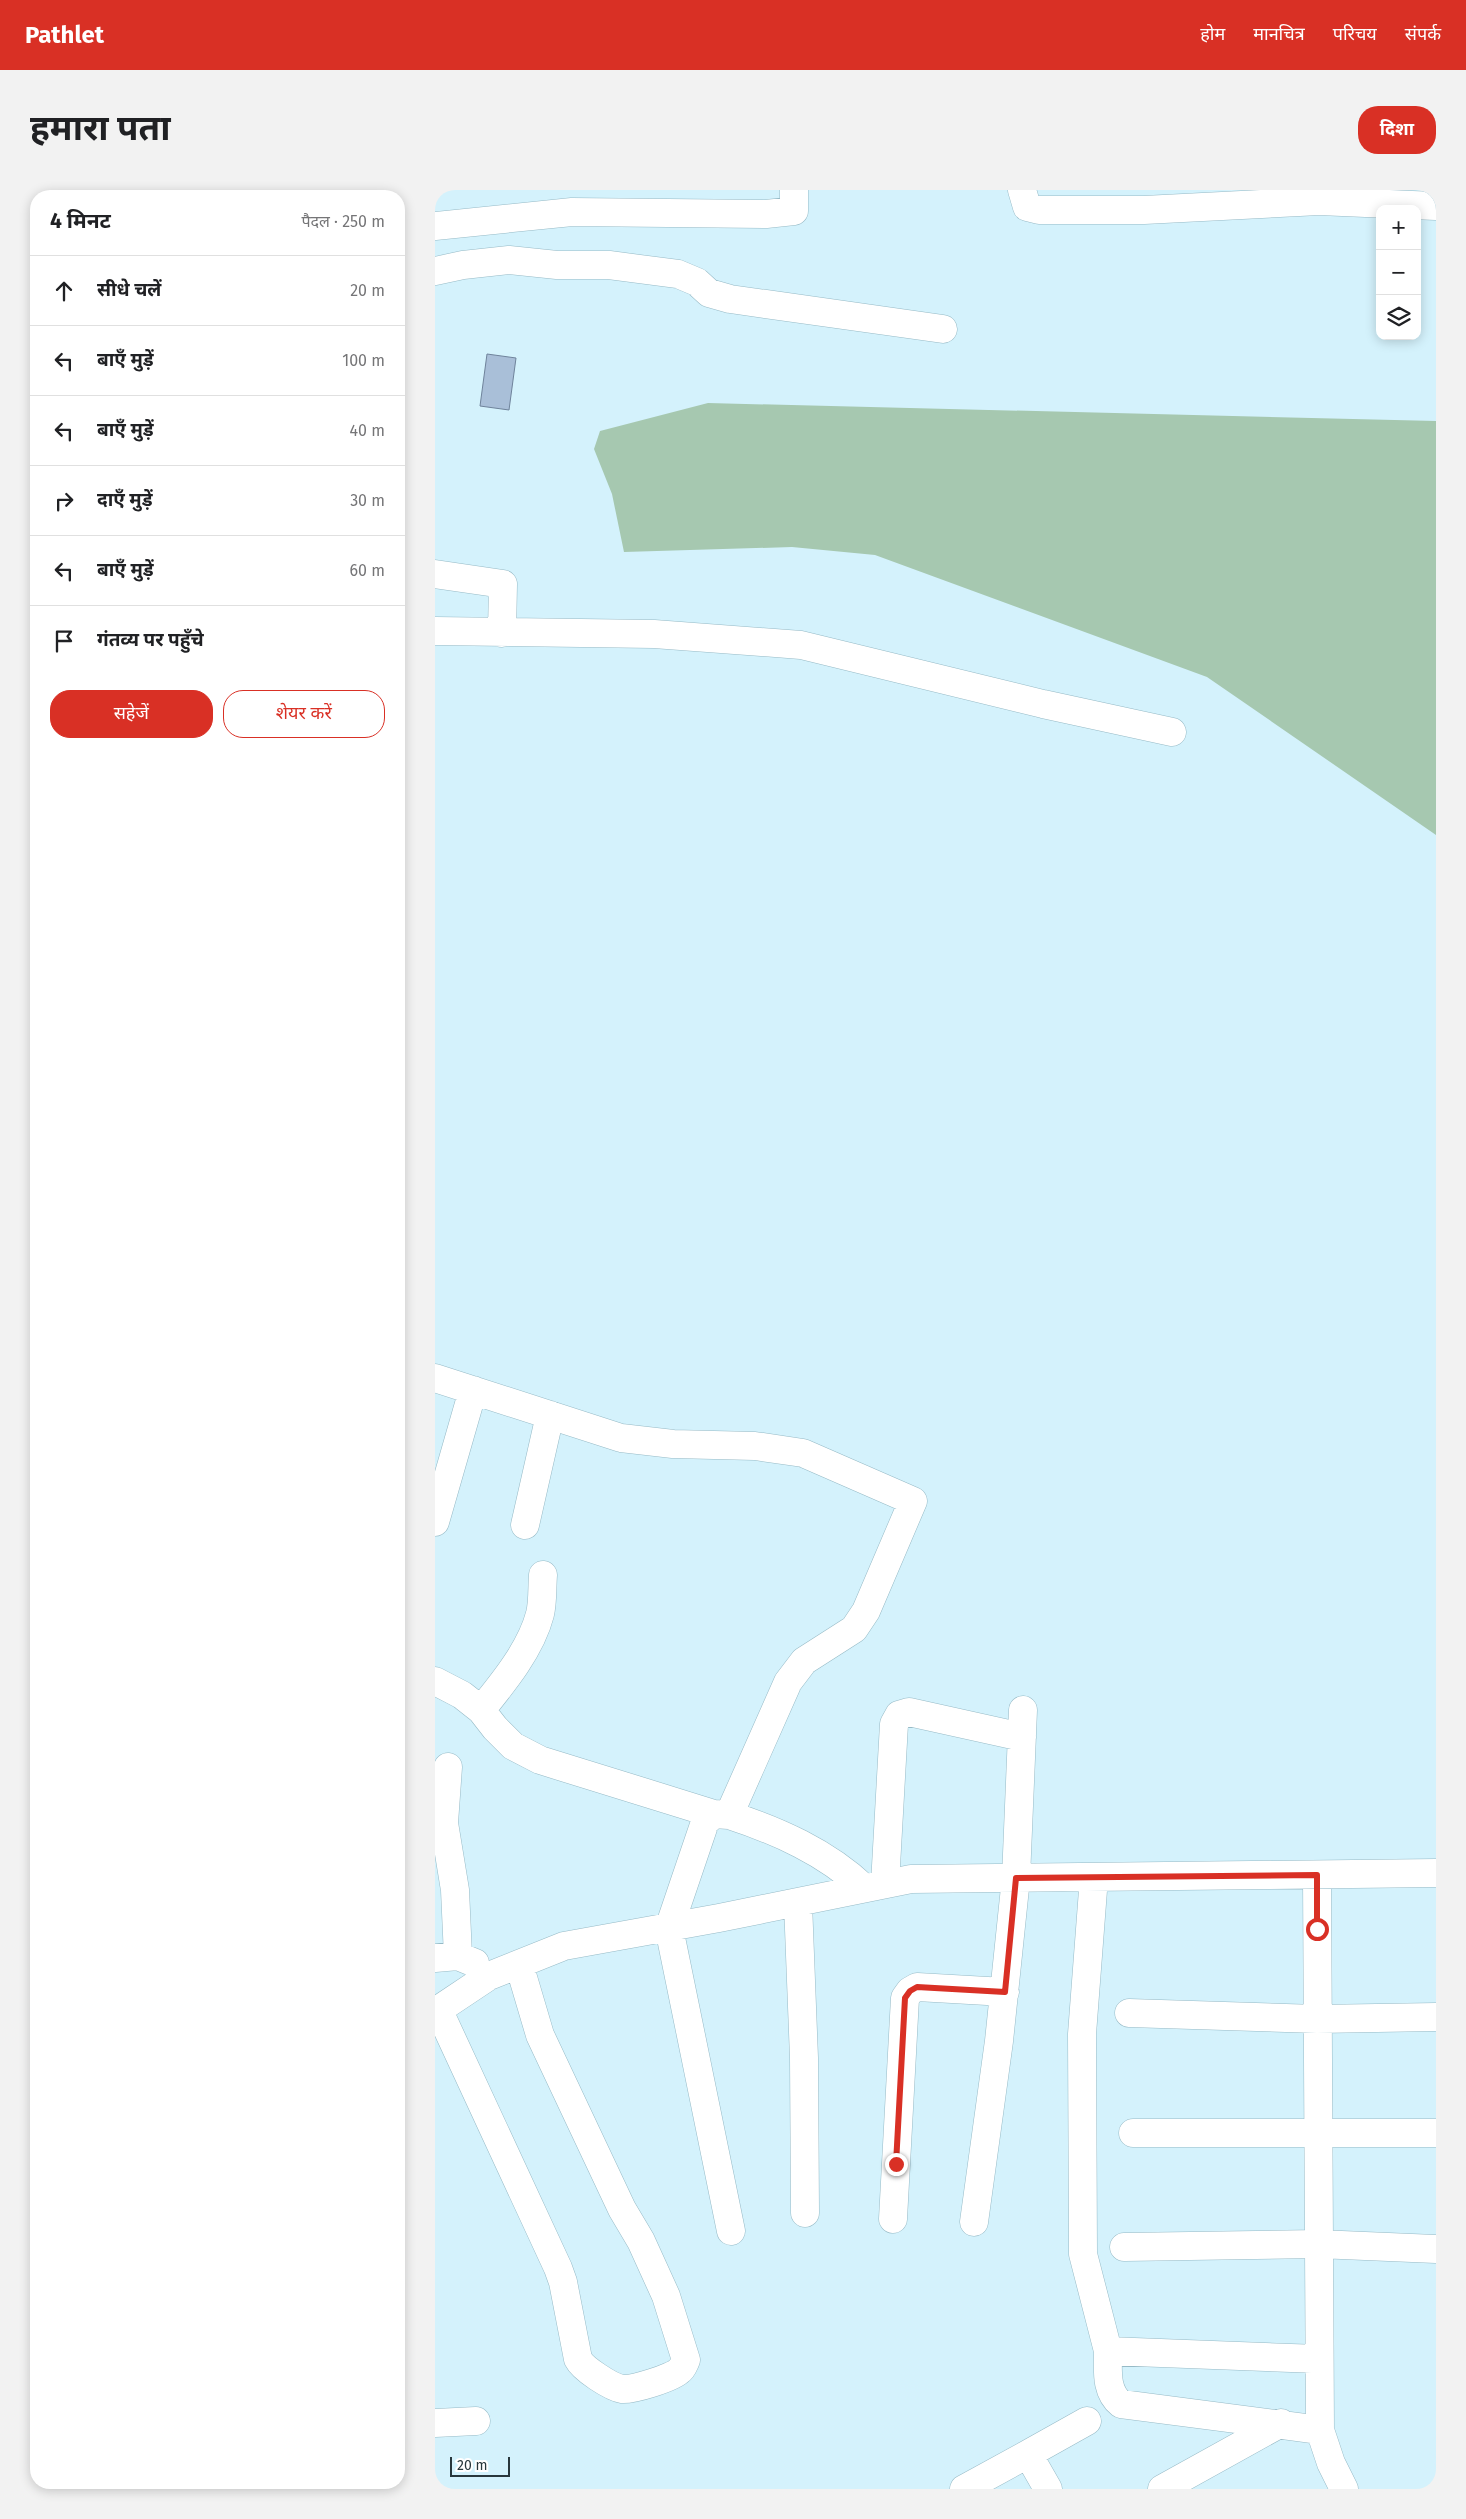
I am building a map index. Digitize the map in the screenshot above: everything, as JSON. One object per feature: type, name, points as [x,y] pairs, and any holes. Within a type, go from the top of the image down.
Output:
[{"type":"street","points":[[435,226],[572,212],[767,214],[794,211],[794,190]]},
{"type":"street","points":[[1022,190],[1027,207],[1039,210],[1144,210],[1319,195],[1436,206]]},
{"type":"street","points":[[435,271],[463,265],[509,260],[557,265],[609,265],[678,274],[697,282],[709,293],[729,299],[943,329]]},
{"type":"street","points":[[435,574],[503,584],[502,633]]},
{"type":"street","points":[[435,631],[654,634],[801,645],[1034,702],[1172,732]]},
{"type":"street","points":[[435,1378],[621,1438],[673,1444],[755,1446],[803,1454],[913,1501],[866,1611],[854,1629],[804,1661],[788,1682],[721,1814],[705,1822],[669,1928],[731,2231]]},
{"type":"street","points":[[435,1522],[473,1390]]},
{"type":"street","points":[[525,1526],[550,1415]]},
{"type":"street","points":[[481,1710],[523,1652],[531,1635],[540,1614],[543,1575]]},
{"type":"street","points":[[435,1681],[462,1695],[481,1710],[513,1746],[540,1760],[721,1814],[799,1843],[850,1875],[874,1886]]},
{"type":"street","points":[[874,1886],[894,1724],[899,1715],[909,1712],[1022,1723],[1016,1878],[1005,1992],[975,2222]]},
{"type":"street","points":[[448,1768],[444,1823],[455,1890],[446,1957],[471,1959],[489,1976]]},
{"type":"street","points":[[519,1964],[540,2035],[622,2210],[641,2241],[665,2296],[686,2360],[682,2369],[675,2374],[629,2389],[619,2389],[582,2367],[578,2359],[563,2282],[558,2268],[437,2011],[489,1976],[519,1964],[564,1946],[669,1928],[911,1879],[1436,1873]]},
{"type":"street","points":[[1317,1875],[1320,2430],[1331,2463],[1344,2489]]},
{"type":"street","points":[[1094,1877],[1081,2034],[1083,2254],[1108,2351],[1109,2385],[1114,2398],[1121,2404],[1281,2423],[1320,2430]]},
{"type":"street","points":[[797,1903],[804,2058],[805,2213]]},
{"type":"street","points":[[893,2219],[905,1998],[910,1991],[917,1987],[1005,1992]]},
{"type":"street","points":[[1129,2013],[1317,2019],[1436,2018]]},
{"type":"street","points":[[1133,2133],[1436,2133]]},
{"type":"street","points":[[1124,2247],[1318,2244],[1436,2249]]},
{"type":"street","points":[[1108,2351],[1319,2359]]},
{"type":"street","points":[[964,2489],[1087,2421]]},
{"type":"street","points":[[435,2424],[476,2422]]},
{"type":"street","points":[[1161,2489],[1281,2423]]},
{"type":"street","points":[[1028,2454],[1048,2489]]},
{"type":"green space","points":[[708,403],[1436,421],[1436,835],[1207,677],[875,555],[792,547],[624,552],[612,494],[594,449],[600,431]]},
{"type":"building","points":[[487,354],[516,358],[509,410],[480,406]]},
{"type":"route","points":[[896,2164],[905,1998],[910,1991],[917,1987],[1005,1992],[1016,1878],[1317,1875],[1317,1929]]}]
